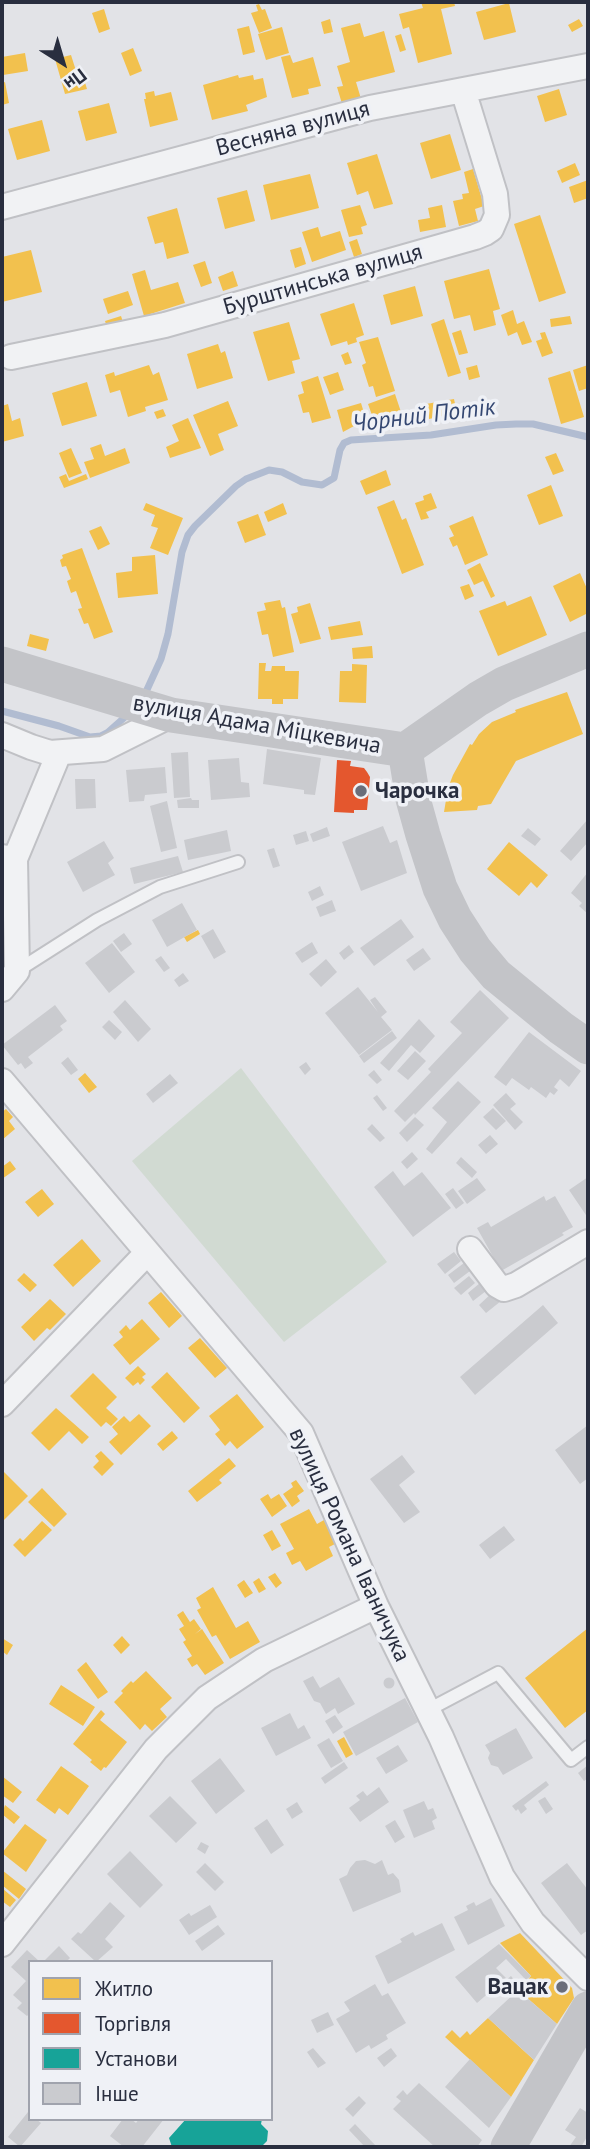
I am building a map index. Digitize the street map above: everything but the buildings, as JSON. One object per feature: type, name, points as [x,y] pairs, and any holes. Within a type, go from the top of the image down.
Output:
[{"type":"street","name":"Весняна вулиця","points":[[2,207],[370,108],[588,66]]},
{"type":"street","name":"Бурштинська вулиця","points":[[11,357],[165,325],[485,233],[495,222],[497,205],[463,90]]},
{"type":"street","points":[[405,750],[504,684],[588,649]]},
{"type":"street","name":"вулиця Адама Міцкевича","points":[[2,664],[171,715],[405,750],[416,811],[440,888],[455,919],[475,950],[496,975],[550,1020],[588,1047]]},
{"type":"street","points":[[2,735],[31,747],[59,753],[110,747],[171,715]]},
{"type":"street","points":[[10,980],[8,858],[59,753]]},
{"type":"street","name":"вулиця Романа Іваничука","points":[[2,1081],[301,1433],[376,1606],[428,1710],[502,1877],[533,1923],[588,1978]]},
{"type":"street","points":[[470,1249],[497,1285],[504,1289],[516,1285],[588,1242]]},
{"type":"street","points":[[2,1404],[147,1254]]},
{"type":"street","points":[[2,1944],[156,1749],[207,1698],[264,1660],[376,1606]]},
{"type":"street","points":[[508,2147],[588,2009]]},
{"type":"lane","points":[[10,980],[97,920],[160,887],[238,862]]},
{"type":"lane","points":[[428,1710],[498,1673],[571,1760],[588,1747]]},
{"type":"shaded area","points":[[241,1068],[387,1262],[284,1342],[132,1161]]},
{"type":"waterway","name":"Чорний Потік","points":[[145,694],[161,659],[168,634],[182,552],[188,535],[246,479],[269,470],[282,472],[302,482],[322,485],[334,478],[340,450],[344,443],[351,440],[431,435],[516,424],[533,424],[588,437]]},
{"type":"waterway","name":"Чорний Потік","points":[[2,711],[90,737],[107,733],[125,717]]},
{"type":"place","name":"Чарочка","points":[[361,791]]},
{"type":"place","name":"Вацак","points":[[562,1987]]}]
